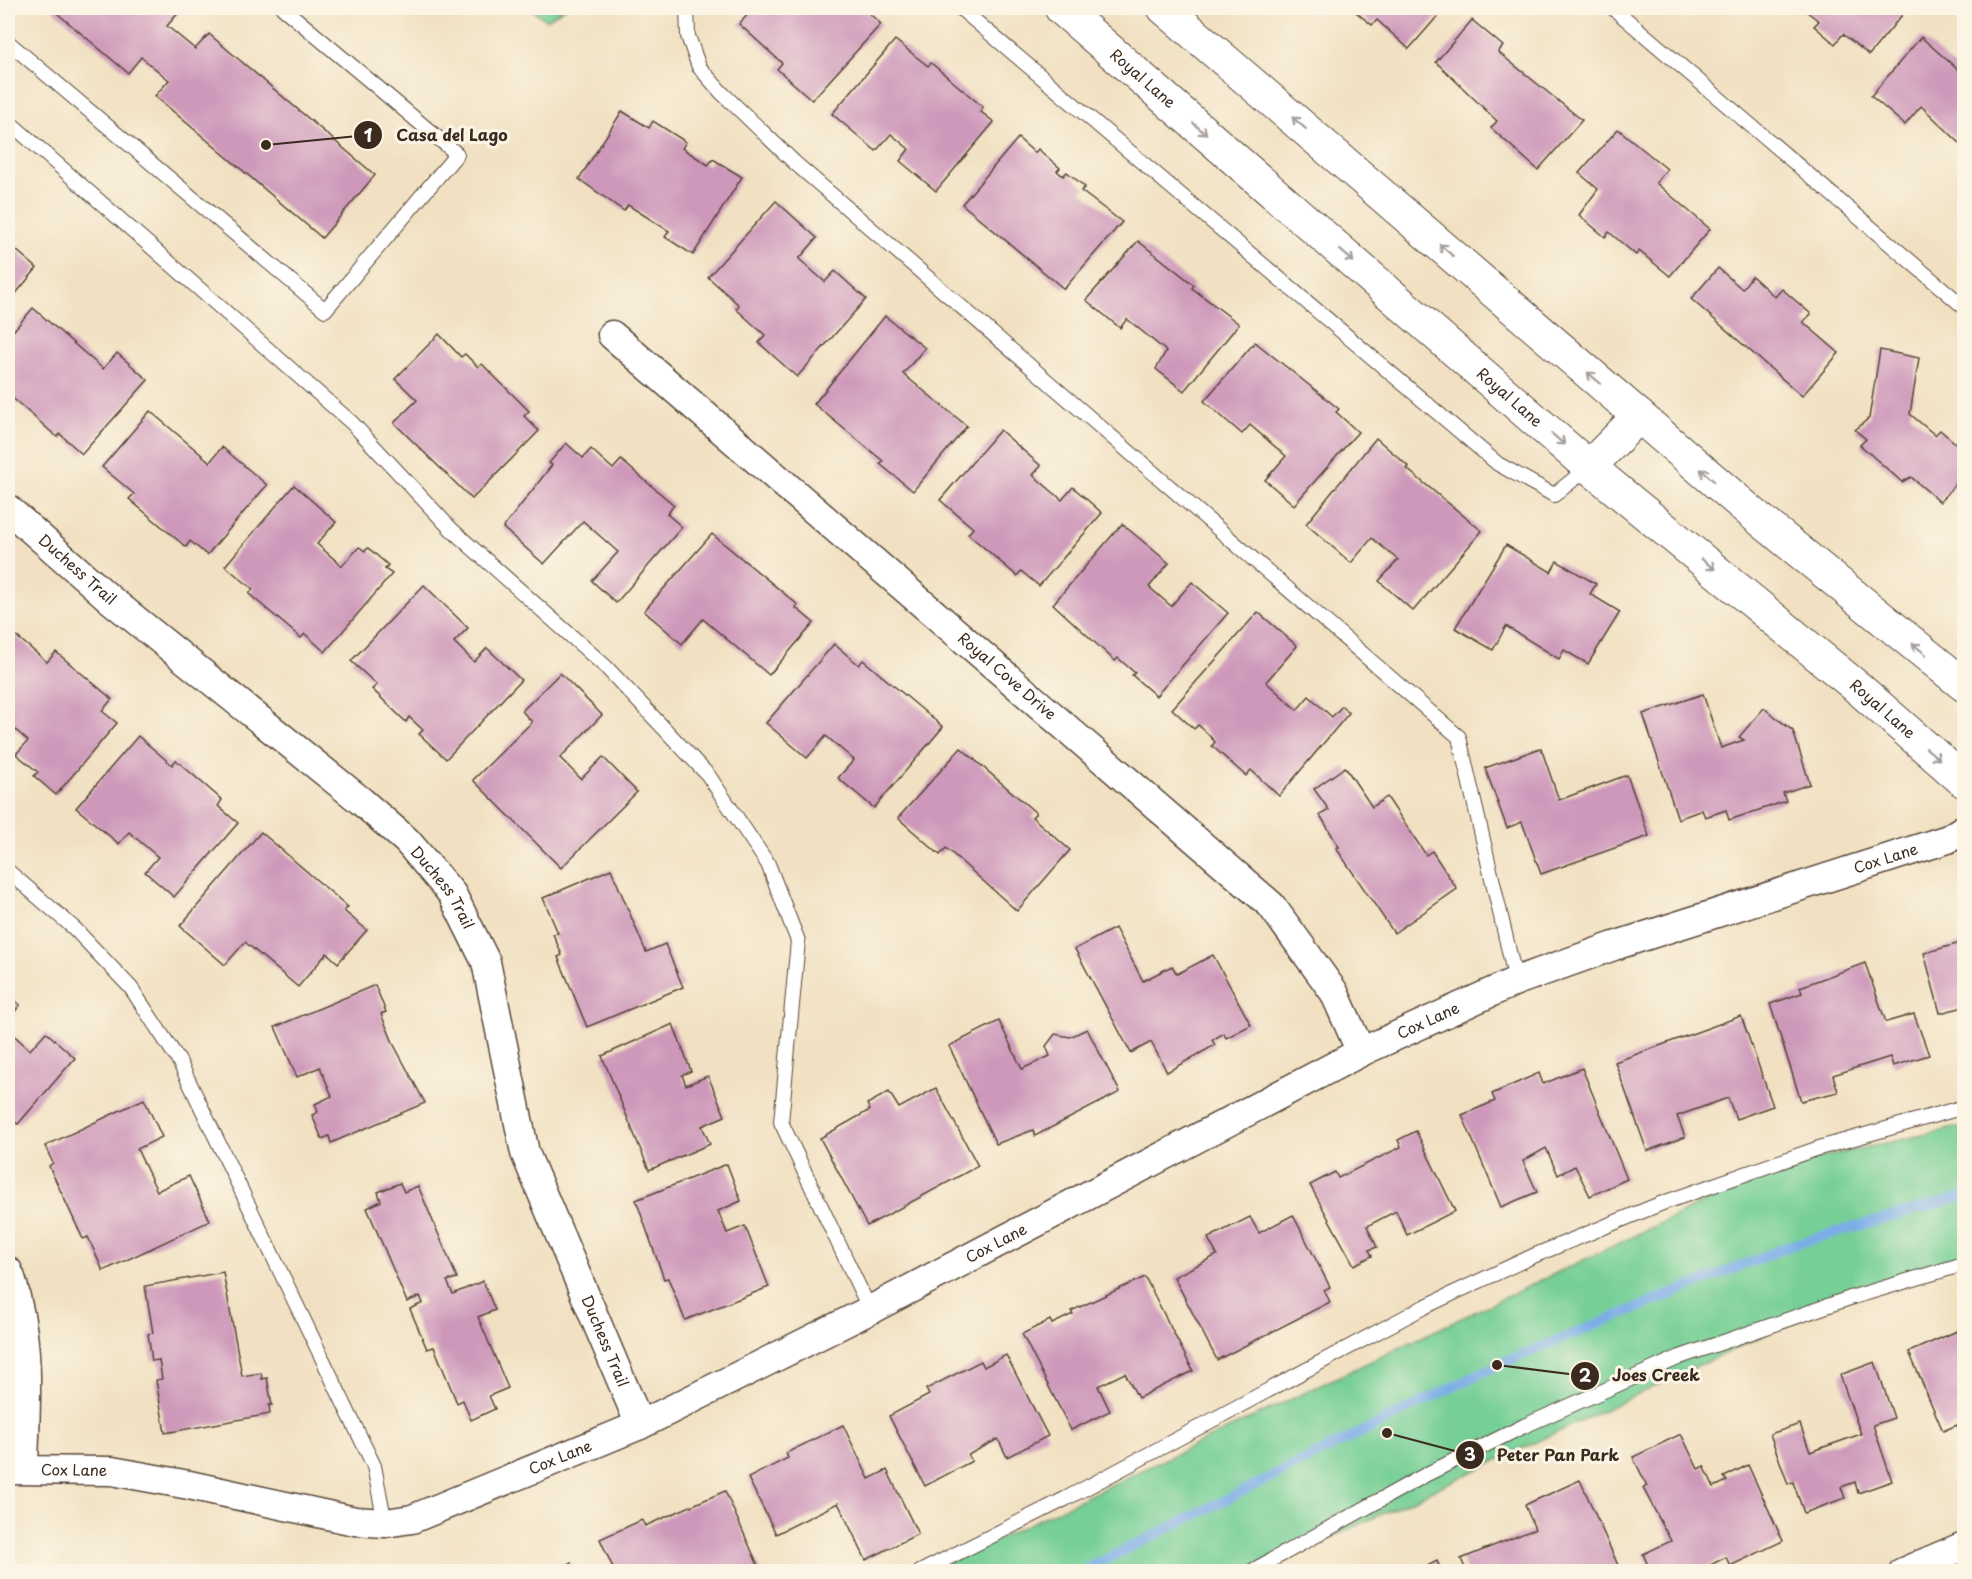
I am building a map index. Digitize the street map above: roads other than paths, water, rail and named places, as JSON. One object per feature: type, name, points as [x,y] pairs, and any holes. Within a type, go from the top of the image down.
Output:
[{"type":"main road","name":"Royal Lane","points":[[1061,8],[1589,467],[1858,687],[1965,781]]},
{"type":"main road","points":[[1164,8],[1752,513],[1965,686]]},
{"type":"main road","points":[[1589,467],[1639,416]]},
{"type":"street","name":"Royal Cove Drive","points":[[612,335],[1270,905],[1334,992],[1360,1052]]},
{"type":"street","name":"Duchess Trail","points":[[8,509],[111,600],[361,801],[407,841],[452,894],[486,962],[525,1153],[640,1425]]},
{"type":"street","name":"Cox Lane","points":[[16,1469],[112,1471],[189,1485],[355,1521],[385,1523],[412,1519],[640,1425],[870,1310],[1360,1052],[1516,981],[1614,946],[1948,839],[1965,829]]},
{"type":"street","points":[[8,1271],[21,1319],[26,1361],[16,1469]]},
{"type":"street","points":[[1903,1572],[1965,1546]]},
{"type":"lane","points":[[8,42],[325,310],[457,154],[283,8]]},
{"type":"lane","points":[[687,8],[688,36],[699,67],[721,92],[795,163],[1459,737],[1516,981]]},
{"type":"lane","points":[[960,8],[1498,464],[1554,495],[1589,467]]},
{"type":"lane","points":[[1613,8],[1965,307]]},
{"type":"lane","points":[[8,120],[352,423],[451,529],[606,668],[708,775],[768,864],[798,942],[781,1122],[870,1310]]},
{"type":"lane","points":[[8,871],[75,929],[131,988],[179,1061],[374,1466],[385,1523]]},
{"type":"lane","points":[[920,1572],[1075,1493],[1424,1307],[1533,1256],[1660,1204],[1798,1155],[1965,1107]]},
{"type":"lane","points":[[1250,1572],[1427,1474],[1524,1426],[1680,1357],[1850,1298],[1965,1264]]},
{"type":"waterway","points":[[1080,1572],[1497,1365],[1792,1245],[1964,1196]]},
{"type":"place","name":"Casa del Lago","points":[[266,145]]},
{"type":"place","name":"Joes Creek","points":[[1497,1365]]},
{"type":"place","name":"Peter Pan Park","points":[[1387,1433]]}]
